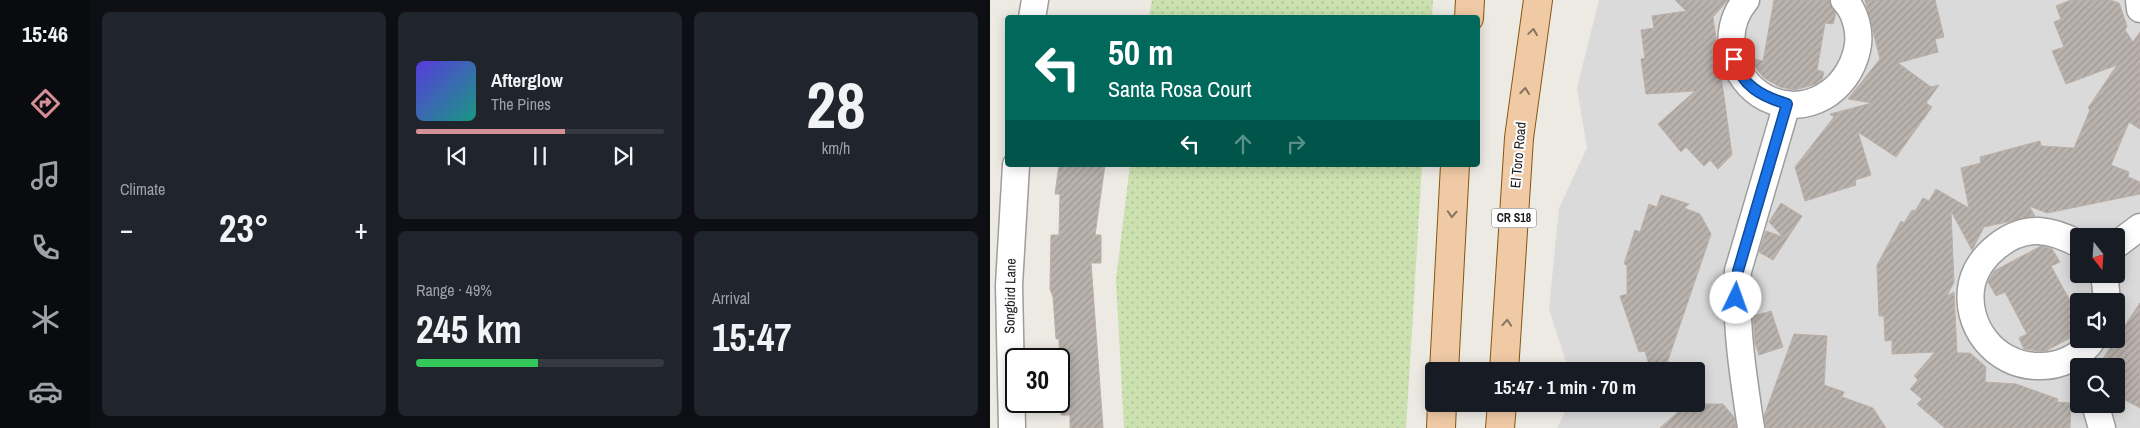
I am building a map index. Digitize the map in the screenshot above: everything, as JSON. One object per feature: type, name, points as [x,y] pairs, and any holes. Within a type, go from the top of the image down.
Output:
[{"type":"main road","points":[[1468,15],[1470,0]]},
{"type":"main road","name":"El Toro Road","points":[[1505,362],[1519,138],[1538,0]]},
{"type":"main road","points":[[1444,362],[1455,167]]},
{"type":"main road","points":[[1500,428],[1501,412]]},
{"type":"street","points":[[1032,15],[1035,0]]},
{"type":"street","points":[[1746,0],[1739,8],[1732,28],[1731,49],[1737,69],[1750,86],[1767,98],[1787,104],[1808,103],[1828,95],[1844,81],[1854,63],[1859,43],[1856,22],[1844,0]]},
{"type":"street","points":[[2139,0],[2140,9]]},
{"type":"street","points":[[1751,428],[1738,336],[1736,298],[1738,271],[1787,104]]},
{"type":"street","name":"Songbird Lane","points":[[1012,428],[1009,285],[1016,167]]},
{"type":"street","points":[[2125,238],[2140,227]]},
{"type":"street","points":[[2070,239],[2060,234],[2038,231],[2016,235],[1996,246],[1981,262],[1972,283],[1971,298],[1976,327],[1988,346],[2006,359],[2027,366],[2070,366]]},
{"type":"street","points":[[2098,413],[2102,428]]},
{"type":"shaded area","points":[[1599,0],[2140,0],[2140,428],[1557,428],[1565,412],[1705,412],[1705,362],[1566,362],[1549,309],[1559,208],[1587,148],[1577,88]]},
{"type":"green space","points":[[1152,0],[1433,0],[1432,15],[1149,15]]},
{"type":"green space","points":[[1130,167],[1422,167],[1406,428],[1124,428],[1116,280]]},
{"type":"building","points":[[1675,0],[1728,0],[1713,17],[1732,155],[1718,169],[1710,160],[1704,166],[1686,147],[1681,152],[1658,124],[1695,91],[1646,94],[1641,59],[1645,58],[1641,30],[1654,28],[1652,16],[1686,11]]},
{"type":"building","points":[[1774,0],[1829,0],[1836,13],[1833,24],[1825,23],[1817,70],[1824,72],[1822,79],[1816,84],[1795,90],[1780,87],[1764,78],[1753,64],[1754,59],[1763,61]]},
{"type":"building","points":[[1865,0],[1935,0],[1944,37],[1935,39],[1938,52],[1898,63],[1931,87],[1939,85],[1926,103],[1932,107],[1896,157],[1858,132],[1871,175],[1855,180],[1856,185],[1805,201],[1795,167],[1834,117],[1830,114],[1872,103],[1848,99],[1880,59]]},
{"type":"building","points":[[2071,0],[2110,0],[2119,3],[2127,26],[2125,30],[2133,42],[2140,32],[2140,129],[2129,122],[2111,165],[2129,172],[2128,177],[2140,182],[2140,194],[2047,213],[2029,206],[2035,216],[1984,227],[1972,250],[1951,211],[1954,282],[1947,296],[1954,292],[1957,353],[1970,353],[1986,367],[1985,382],[2016,384],[2058,399],[2057,402],[2070,403],[2071,413],[2070,428],[1945,428],[1917,404],[1922,399],[1910,389],[1918,380],[1914,376],[1935,352],[1892,354],[1892,340],[1885,341],[1884,316],[1879,316],[1877,265],[1901,221],[1904,223],[1923,198],[1929,201],[1936,189],[1969,208],[1961,168],[1981,163],[1980,157],[2040,141],[2041,146],[2074,148],[2090,110],[2088,108],[2117,65],[2066,84],[2052,51],[2064,47],[2054,22],[2061,19],[2056,6]]},
{"type":"building","points":[[1059,167],[1105,167],[1095,235],[1101,235],[1101,263],[1091,263],[1103,428],[1070,428],[1070,415],[1061,415],[1061,413],[1070,413],[1070,348],[1059,348],[1059,339],[1056,339],[1053,297],[1050,289],[1051,235],[1059,235],[1060,194],[1055,194]]},
{"type":"building","points":[[1661,195],[1689,204],[1684,208],[1700,214],[1711,234],[1667,362],[1648,362],[1645,351],[1639,352],[1620,296],[1627,294],[1627,265],[1624,264],[1635,230],[1640,232],[1649,204],[1657,207]]},
{"type":"building","points":[[1781,203],[1802,216],[1773,260],[1759,252],[1766,231],[1783,237],[1769,222]]},
{"type":"building","points":[[2041,246],[2052,249],[2060,262],[2051,266],[2070,301],[2070,338],[2046,351],[2024,349],[2019,338],[2027,334],[2005,292],[1996,296],[1988,282],[1994,271]]},
{"type":"building","points":[[2140,303],[2140,408],[2125,400],[2125,358],[2103,358],[2110,348],[2125,348],[2125,326]]},
{"type":"building","points":[[1771,311],[1783,347],[1759,355],[1755,343],[1753,316]]},
{"type":"building","points":[[1794,334],[1827,336],[1824,385],[1844,392],[1842,397],[1873,408],[1886,428],[1766,428],[1764,416]]},
{"type":"building","points":[[1705,404],[1723,404],[1734,417],[1736,428],[1660,428],[1678,412],[1705,412]]},
{"type":"route","points":[[1734,59],[1737,69],[1750,86],[1767,98],[1787,104],[1738,271],[1736,298]]}]
